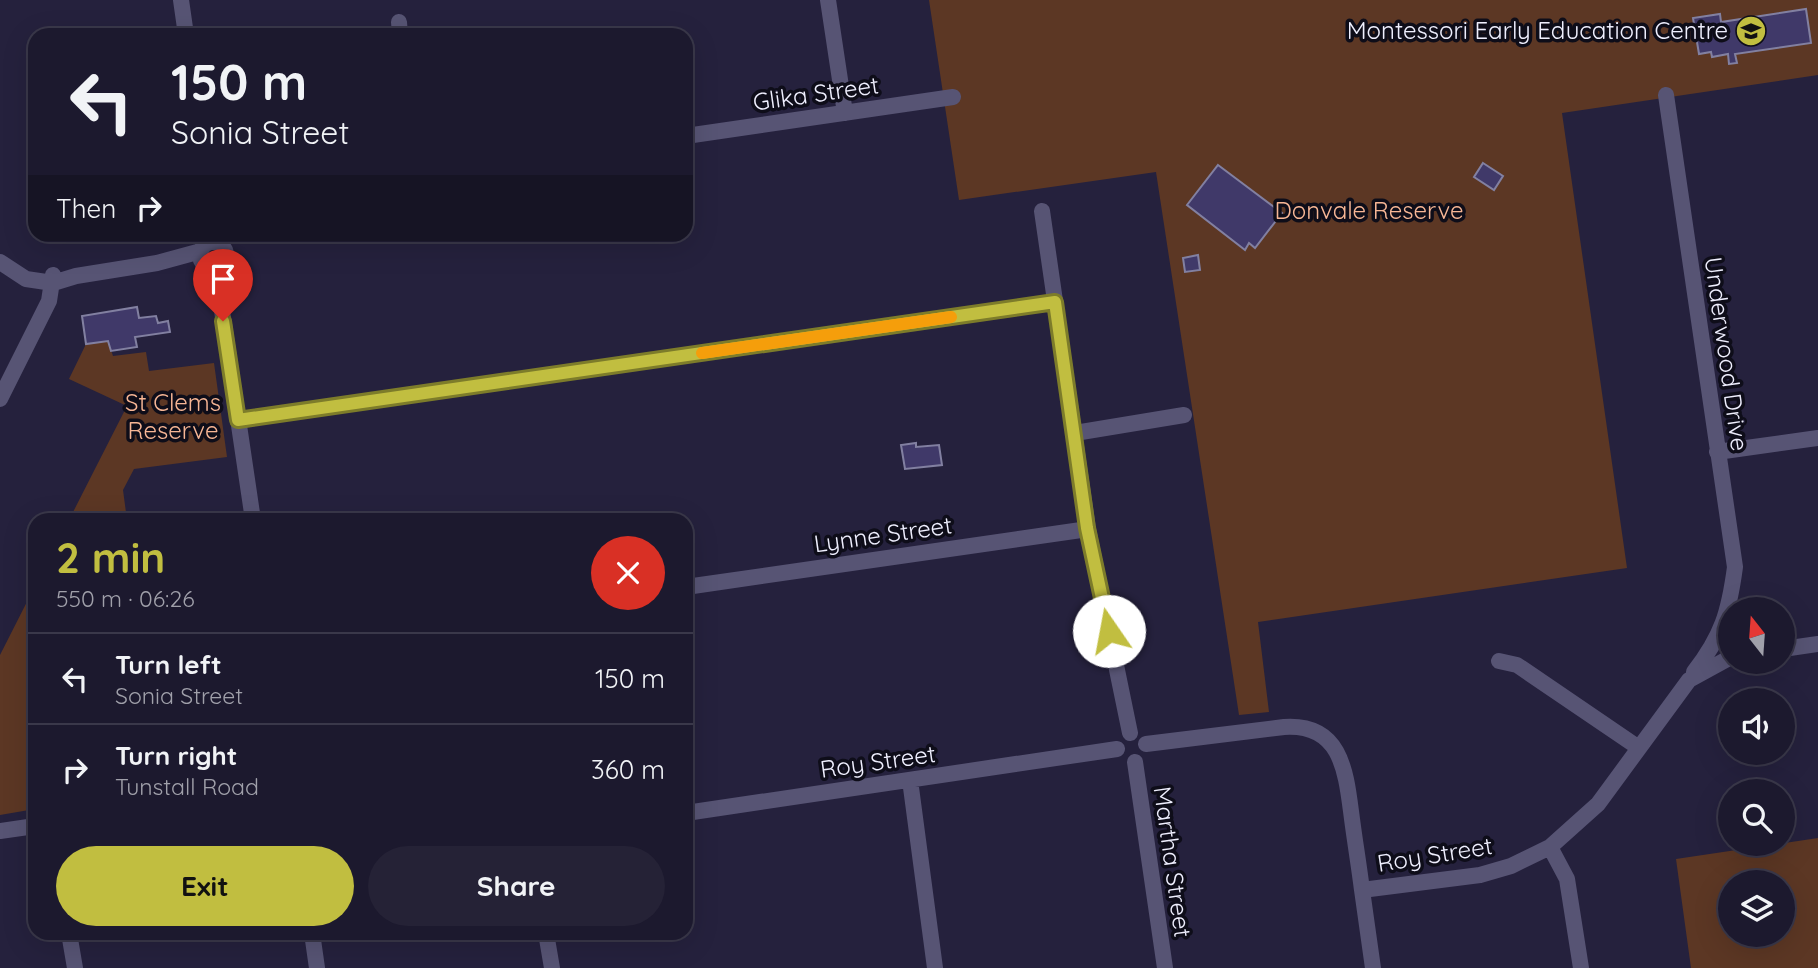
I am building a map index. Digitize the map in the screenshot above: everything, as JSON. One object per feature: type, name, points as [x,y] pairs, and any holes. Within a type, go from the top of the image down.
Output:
[{"type":"street","points":[[181,0],[185,28]]},
{"type":"street","points":[[828,0],[845,113]]},
{"type":"street","name":"Underwood Drive","points":[[1666,94],[1735,567],[1732,597]]},
{"type":"street","name":"Glika Street","points":[[693,135],[953,97]]},
{"type":"street","points":[[1042,211],[1087,528],[1130,733]]},
{"type":"street","points":[[0,261],[26,279],[53,279],[157,264],[210,250],[220,297],[252,513]]},
{"type":"street","points":[[0,399],[49,301],[53,279]]},
{"type":"street","points":[[238,420],[1055,302]]},
{"type":"street","points":[[1075,433],[1184,415]]},
{"type":"street","points":[[1717,452],[1818,438]]},
{"type":"street","name":"Lynne Street","points":[[693,586],[1087,528]]},
{"type":"street","name":"Roy Street","points":[[1146,744],[1300,726],[1329,740],[1343,764],[1362,890],[1480,875],[1511,866],[1550,847],[1598,804],[1718,639]]},
{"type":"street","points":[[1796,647],[1818,644]]},
{"type":"street","points":[[1499,661],[1517,665],[1639,748]]},
{"type":"street","name":"Roy Street","points":[[1689,680],[1718,664]]},
{"type":"street","points":[[1130,733],[1140,735],[1146,744],[1144,755],[1135,761],[1123,759],[1117,749],[1121,738],[1130,733]]},
{"type":"street","name":"Roy Street","points":[[693,812],[1117,749]]},
{"type":"street","name":"Martha Street","points":[[1135,761],[1165,968]]},
{"type":"street","points":[[910,780],[935,968]]},
{"type":"street","points":[[0,831],[28,827]]},
{"type":"street","points":[[1550,847],[1567,879],[1581,968]]},
{"type":"street","points":[[1362,890],[1373,968]]},
{"type":"street","points":[[70,940],[75,968]]},
{"type":"street","points":[[313,940],[317,968]]},
{"type":"street","points":[[547,940],[552,968]]},
{"type":"green space","name":"Donvale Reserve","points":[[929,0],[1818,0],[1818,75],[1562,113],[1627,568],[1258,622],[1269,712],[1239,715],[1156,172],[959,200]]},
{"type":"green space","name":"St Clems Reserve","points":[[108,341],[113,356],[146,352],[149,371],[214,363],[227,457],[134,469],[123,490],[126,513],[73,513],[127,406],[69,379],[86,344]]},
{"type":"green space","points":[[28,600],[28,810],[0,815],[0,655]]},
{"type":"green space","points":[[1818,838],[1818,968],[1691,968],[1676,859],[1718,853],[1718,856],[1795,856],[1795,841]]},
{"type":"building","name":"Montessori Early Education Centre","points":[[1806,9],[1811,43],[1735,54],[1737,63],[1729,64],[1728,54],[1712,57],[1711,52],[1699,54],[1693,18],[1720,14],[1721,22]]},
{"type":"building","points":[[1483,163],[1503,176],[1494,190],[1474,177]]},
{"type":"building","points":[[1218,165],[1282,213],[1255,248],[1249,243],[1245,250],[1187,205]]},
{"type":"building","points":[[1198,255],[1200,270],[1185,272],[1183,258]]},
{"type":"building","points":[[137,307],[139,318],[156,316],[158,323],[168,321],[170,332],[135,337],[137,347],[111,351],[108,341],[86,344],[82,316]]},
{"type":"building","points":[[916,443],[916,447],[939,445],[942,465],[905,469],[901,445]]},
{"type":"slow traffic","points":[[702,353],[951,317]]},
{"type":"place","name":"Montessori Early Education Centre","points":[[1751,31]]},
{"type":"route","points":[[223,321],[238,420],[1055,302],[1087,528],[1109,631]]}]
